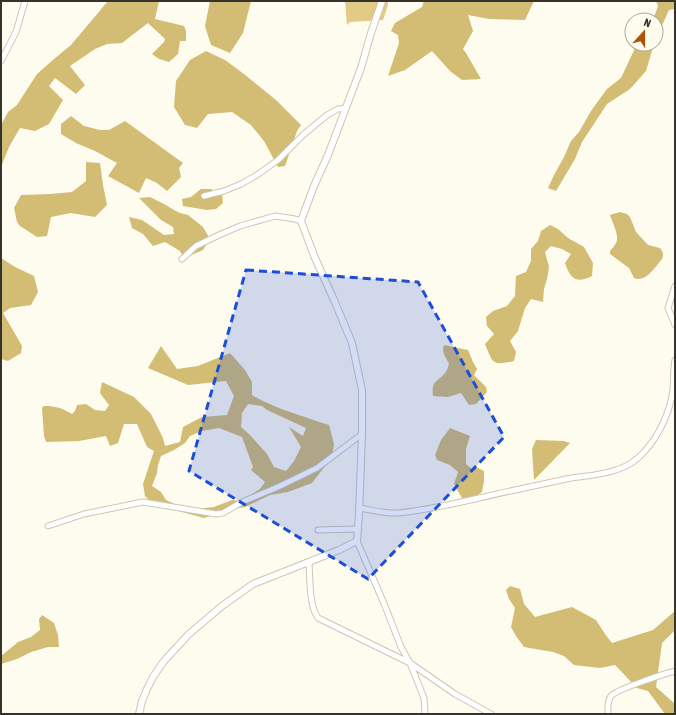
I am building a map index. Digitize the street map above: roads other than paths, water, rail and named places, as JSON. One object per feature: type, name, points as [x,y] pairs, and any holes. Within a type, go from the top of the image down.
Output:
[{"type":"street","points":[[1,61],[16,32],[25,1]]},
{"type":"street","points":[[382,1],[361,68],[328,156],[314,186],[301,221],[315,258],[352,343],[362,390],[360,508],[357,541],[424,698],[425,714]]},
{"type":"street","points":[[204,196],[224,191],[257,175],[278,160],[303,135],[327,115],[338,109],[346,108]]},
{"type":"street","points":[[182,258],[196,246],[240,226],[275,216],[301,221]]},
{"type":"street","points":[[675,286],[668,308],[675,325]]},
{"type":"street","points":[[360,508],[387,513],[414,511],[460,503],[502,492],[614,471],[622,468],[630,464],[644,452],[662,426],[673,392],[675,360]]},
{"type":"street","points":[[48,526],[84,514],[143,502],[216,514],[223,513],[242,502],[278,487],[316,468],[362,434]]},
{"type":"street","points":[[318,530],[358,529]]},
{"type":"street","points":[[139,714],[142,701],[152,677],[164,661],[189,634],[222,606],[253,584],[309,563],[357,541]]},
{"type":"street","points":[[309,563],[313,608],[318,618],[354,637],[410,663],[455,694],[491,714]]},
{"type":"street","points":[[608,714],[608,702],[612,695],[630,686],[675,671]]}]
